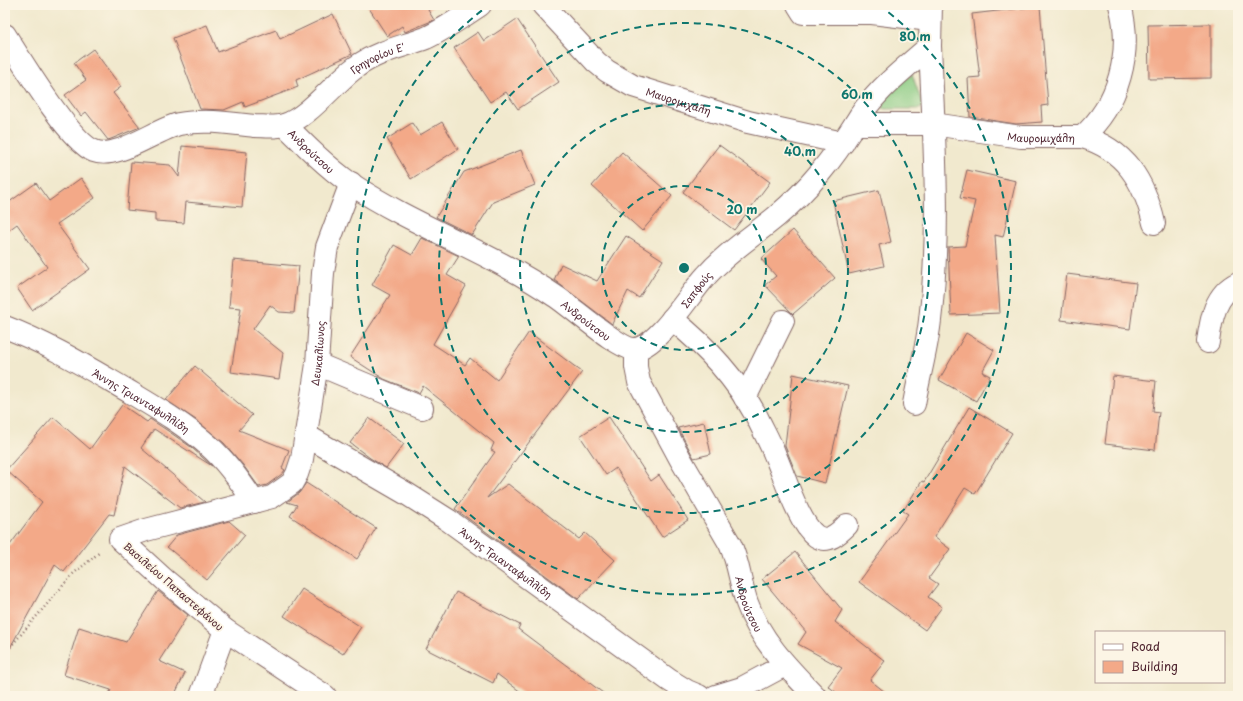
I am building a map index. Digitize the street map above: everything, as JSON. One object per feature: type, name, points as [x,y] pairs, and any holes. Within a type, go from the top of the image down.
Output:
[{"type":"street","name":"Γρηγορίου Ε'","points":[[285,125],[315,104],[342,78],[369,58],[392,48],[435,33],[480,5]]},
{"type":"street","name":"Μαυρομιχάλη","points":[[543,5],[596,62],[607,71],[633,86],[748,122],[843,143]]},
{"type":"street","points":[[798,5],[803,13],[931,12],[930,46],[934,124],[935,232],[933,287],[930,322],[914,404]]},
{"type":"street","name":"Μαυρομιχάλη","points":[[855,124],[934,124],[1021,137],[1082,137],[1092,128],[1099,118],[1121,76],[1126,44],[1120,5]]},
{"type":"street","name":"Ανδρούτσου","points":[[5,35],[65,124],[84,146],[102,153],[111,152],[128,146],[164,128],[180,124],[211,122],[271,127],[285,125],[318,158],[351,183],[404,214],[526,277],[559,298],[618,343],[627,348],[636,349],[636,366],[639,382],[681,460],[730,544],[736,557],[744,595],[751,614],[771,647],[785,665],[815,696]]},
{"type":"street","name":"Σαπφούς","points":[[672,319],[708,274],[808,188],[823,172],[869,101],[930,46]]},
{"type":"street","points":[[1082,137],[1098,142],[1110,149],[1131,170],[1145,195],[1154,223]]},
{"type":"street","name":"Δευκαλίωνος","points":[[254,502],[272,497],[292,483],[299,468],[307,436],[317,364],[323,273],[327,247],[351,183]]},
{"type":"street","points":[[1208,342],[1211,318],[1217,303],[1224,294],[1238,283]]},
{"type":"street","points":[[636,349],[649,343],[672,319],[709,352],[745,398],[769,442],[800,514],[810,530],[818,537],[825,539],[835,536],[847,525]]},
{"type":"street","points":[[745,398],[783,321]]},
{"type":"street","name":"Άννης Τριανταφυλλίδη","points":[[5,327],[53,348],[88,367],[190,430],[223,460],[238,477],[254,502]]},
{"type":"street","points":[[317,364],[422,408]]},
{"type":"street","name":"Άννης Τριανταφυλλίδη","points":[[307,436],[395,487],[448,520],[669,680],[687,691],[699,696]]},
{"type":"street","name":"Βασιλείου Παπαστεφάνου","points":[[254,502],[146,530],[120,539],[166,582],[225,630],[325,696]]},
{"type":"street","points":[[201,696],[225,630]]},
{"type":"street","points":[[716,696],[742,688],[785,665]]},
{"type":"path","points":[[5,654],[73,574],[89,560],[120,539]]},
{"type":"green space","points":[[912,74],[923,106],[920,109],[882,108],[885,96]]},
{"type":"building","points":[[367,5],[436,5],[428,10],[434,20],[405,32],[402,26],[387,36]]},
{"type":"building","points":[[1040,6],[1048,105],[1041,106],[1042,122],[1016,124],[970,117],[968,78],[980,77],[972,14]]},
{"type":"building","points":[[333,14],[352,54],[296,80],[298,87],[245,107],[243,102],[224,110],[200,109],[173,38],[207,25],[218,52],[276,30],[280,39]]},
{"type":"building","points":[[517,19],[559,82],[518,109],[506,92],[490,102],[454,48],[478,32],[484,41]]},
{"type":"building","points":[[1211,24],[1211,78],[1149,79],[1148,25]]},
{"type":"building","points":[[93,49],[121,87],[113,93],[140,127],[108,140],[86,112],[81,116],[65,95],[86,80],[74,63]]},
{"type":"building","points":[[442,122],[458,149],[411,179],[387,139],[412,123],[420,135]]},
{"type":"building","points":[[719,145],[770,182],[734,230],[683,192]]},
{"type":"building","points":[[182,146],[247,152],[242,207],[186,202],[184,223],[155,221],[155,213],[127,210],[131,162],[170,165],[179,177]]},
{"type":"building","points":[[521,150],[535,185],[493,202],[472,235],[436,217],[464,172]]},
{"type":"building","points":[[622,152],[672,196],[642,231],[592,186]]},
{"type":"building","points":[[967,170],[1016,181],[1003,237],[995,235],[1000,313],[951,315],[948,247],[965,246],[975,201],[960,198]]},
{"type":"building","points":[[81,178],[95,198],[57,224],[90,269],[32,310],[17,288],[47,267],[17,224],[5,233],[5,205],[36,183],[49,201]]},
{"type":"building","points":[[879,190],[891,242],[879,245],[884,266],[849,274],[833,201]]},
{"type":"building","points":[[793,230],[835,278],[793,314],[765,285],[776,276],[761,259]]},
{"type":"building","points":[[626,236],[663,260],[639,298],[628,291],[612,324],[554,280],[561,264],[597,281]]},
{"type":"building","points":[[422,238],[459,256],[447,275],[466,286],[433,344],[465,365],[470,358],[497,380],[529,332],[582,372],[487,498],[508,484],[579,539],[585,533],[615,560],[578,599],[455,509],[495,452],[491,450],[494,443],[423,386],[419,393],[384,379],[350,357],[390,295],[372,285],[394,245],[412,255]]},
{"type":"building","points":[[233,260],[299,266],[294,313],[279,312],[270,305],[253,329],[283,353],[279,379],[231,372],[241,308],[229,307]]},
{"type":"building","points":[[1067,274],[1136,283],[1130,329],[1061,320]]},
{"type":"building","points":[[966,333],[994,350],[982,372],[990,376],[976,401],[939,380]]},
{"type":"building","points":[[195,366],[252,415],[239,430],[289,450],[282,468],[285,470],[267,485],[259,487],[224,443],[196,420],[166,400]]},
{"type":"building","points":[[793,374],[848,386],[825,483],[797,476],[785,446]]},
{"type":"building","points":[[1113,376],[1156,381],[1153,411],[1159,412],[1155,450],[1105,444]]},
{"type":"building","points":[[122,405],[147,422],[150,419],[171,433],[191,447],[212,466],[154,429],[141,448],[205,502],[180,508],[125,466],[114,515],[109,514],[64,572],[55,565],[5,657],[5,545],[10,545],[42,502],[6,470],[53,417],[90,449]]},
{"type":"building","points":[[969,407],[1012,433],[975,494],[965,488],[934,537],[950,549],[929,578],[938,584],[928,597],[942,607],[925,630],[859,582],[908,514],[903,511],[922,481],[924,482]]},
{"type":"building","points":[[609,417],[651,481],[659,475],[688,520],[662,537],[616,468],[606,475],[580,436]]},
{"type":"building","points":[[369,418],[404,444],[386,468],[350,443]]},
{"type":"building","points":[[704,422],[711,454],[694,458],[678,428]]},
{"type":"building","points":[[306,483],[376,528],[357,559],[290,516],[297,505],[287,502],[299,493]]},
{"type":"building","points":[[229,521],[245,535],[207,580],[167,547],[177,535]]},
{"type":"building","points":[[795,552],[842,610],[835,622],[885,661],[870,680],[890,696],[841,696],[828,686],[842,668],[798,644],[806,632],[762,579]]},
{"type":"building","points":[[302,589],[361,627],[343,654],[284,616]]},
{"type":"building","points":[[158,591],[188,615],[159,661],[185,673],[174,696],[108,696],[111,690],[64,675],[79,627],[126,642]]},
{"type":"building","points":[[456,592],[520,625],[518,629],[607,696],[526,696],[497,674],[493,683],[426,649]]}]
